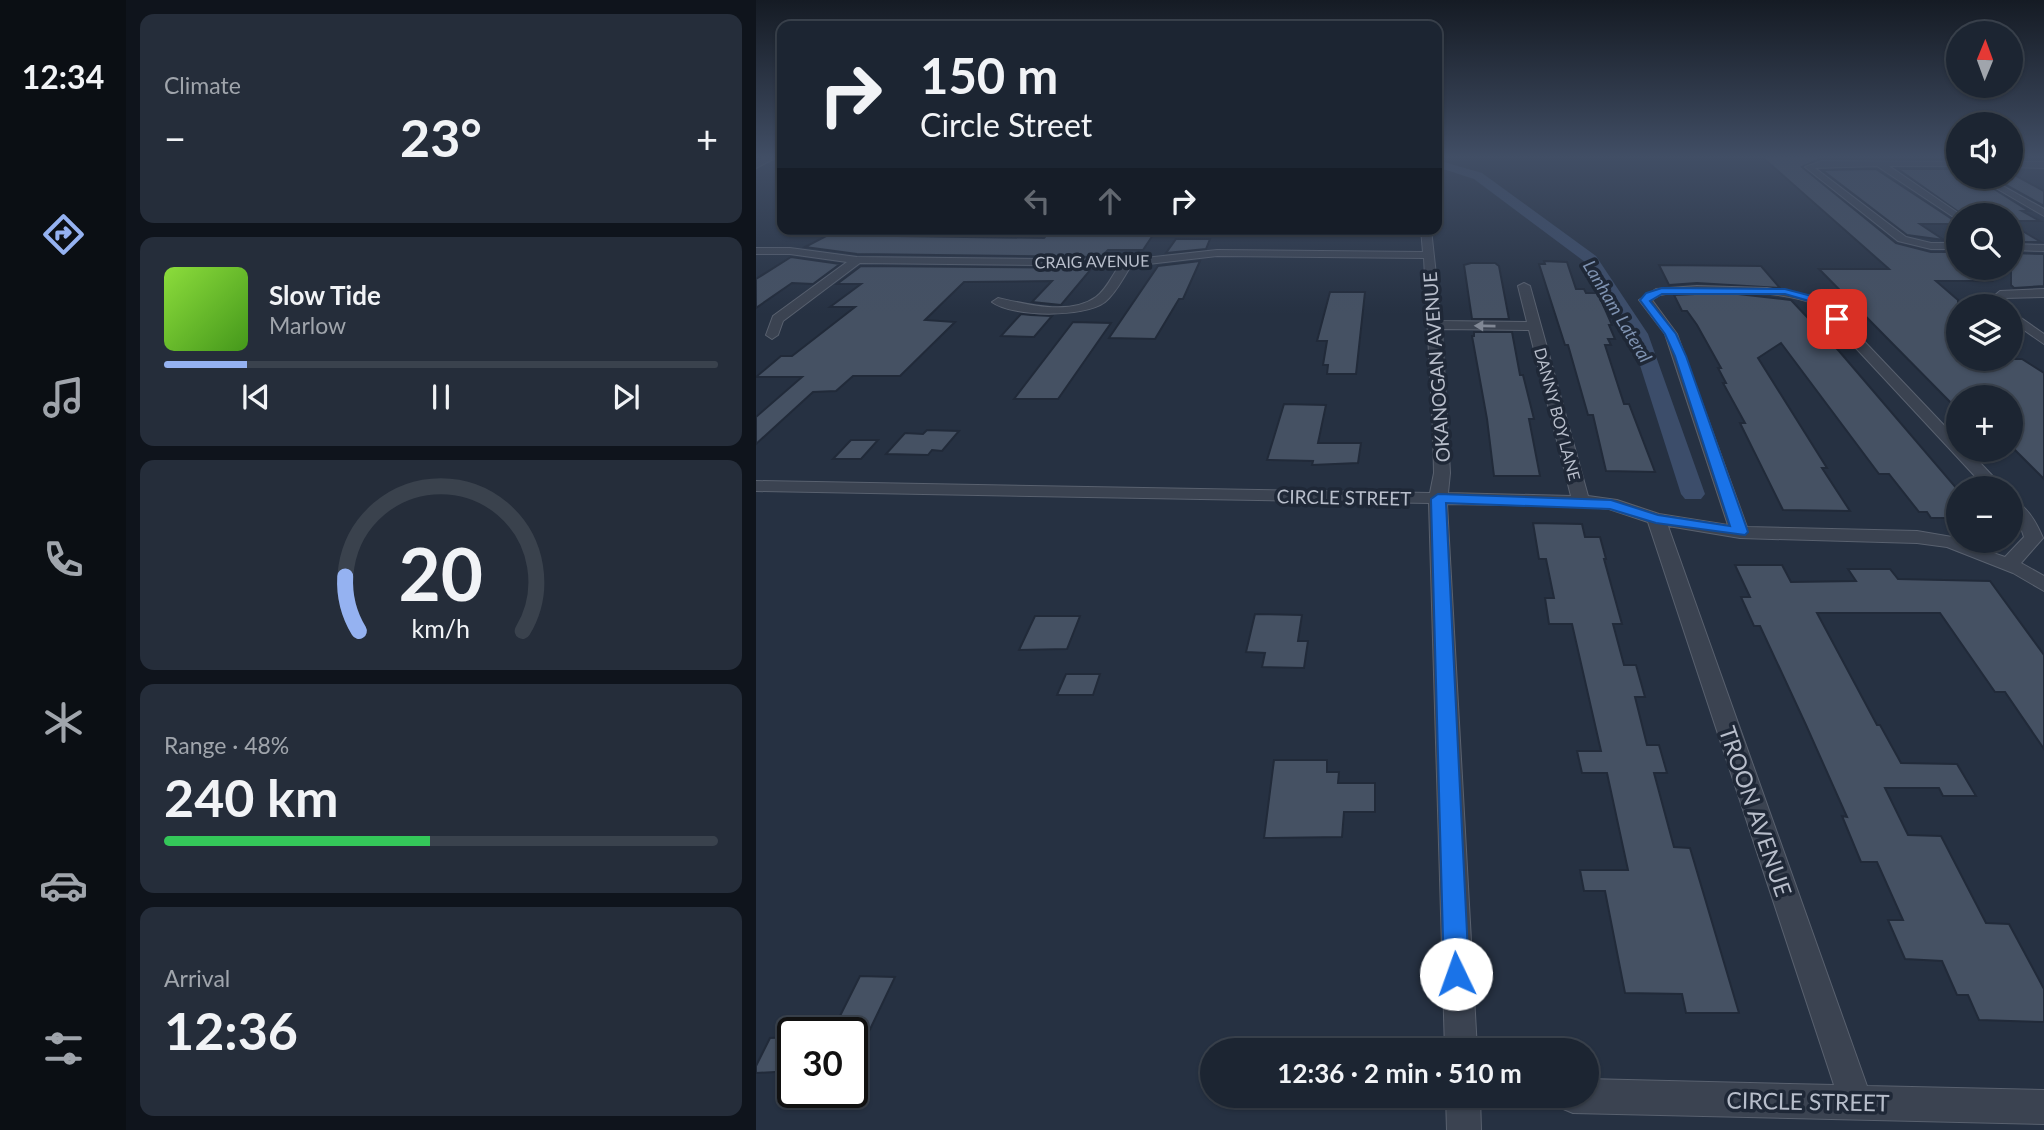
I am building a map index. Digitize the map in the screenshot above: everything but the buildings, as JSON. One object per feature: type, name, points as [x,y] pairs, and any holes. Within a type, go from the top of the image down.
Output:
[{"type":"street","points":[[1863,209],[1902,239],[1931,246],[1946,246]]},
{"type":"street","name":"OKANOGAN AVENUE","points":[[1427,235],[1435,325],[1442,473],[1438,499],[1451,872],[1460,1038]]},
{"type":"street","points":[[2023,247],[2044,248]]},
{"type":"street","name":"CRAIG AVENUE","points":[[756,251],[790,251],[857,260],[1127,263],[1217,253],[1429,255]]},
{"type":"street","points":[[772,335],[777,319],[857,260]]},
{"type":"street","points":[[998,302],[1027,309],[1072,309],[1089,306],[1105,294],[1127,263]]},
{"type":"street","name":"DANNY BOY LANE","points":[[1524,286],[1581,501]]},
{"type":"street","points":[[1740,532],[1671,334],[1645,300],[1650,295],[1673,290],[1785,292],[1819,301],[1946,435]]},
{"type":"street","points":[[2022,294],[2044,293]]},
{"type":"street","points":[[2023,324],[2044,340]]},
{"type":"street","name":"DANNY BOY LANE","points":[[1435,325],[1535,326]]},
{"type":"street","points":[[1971,462],[1984,476]]},
{"type":"street","name":"CIRCLE STREET","points":[[756,486],[1581,501],[1611,504],[1656,519],[1740,532],[1917,537],[1951,542],[2009,564],[2044,585]]},
{"type":"street","points":[[2023,518],[2034,538],[2023,549]]},
{"type":"street","name":"TROON AVENUE","points":[[1656,519],[1856,1102]]},
{"type":"street","points":[[2009,564],[2020,553]]},
{"type":"street","name":"CIRCLE STREET","points":[[1599,1097],[2044,1107]]},
{"type":"street","points":[[1463,1108],[1464,1130]]},
{"type":"waterway","name":"Lanham Lateral","points":[[1523,209],[1591,259],[1639,334],[1693,494]]},
{"type":"route","points":[[1456,974],[1438,499],[1581,501],[1611,504],[1656,519],[1740,532],[1671,334],[1645,300],[1650,295],[1673,290],[1785,292],[1814,298],[1837,319]]}]
